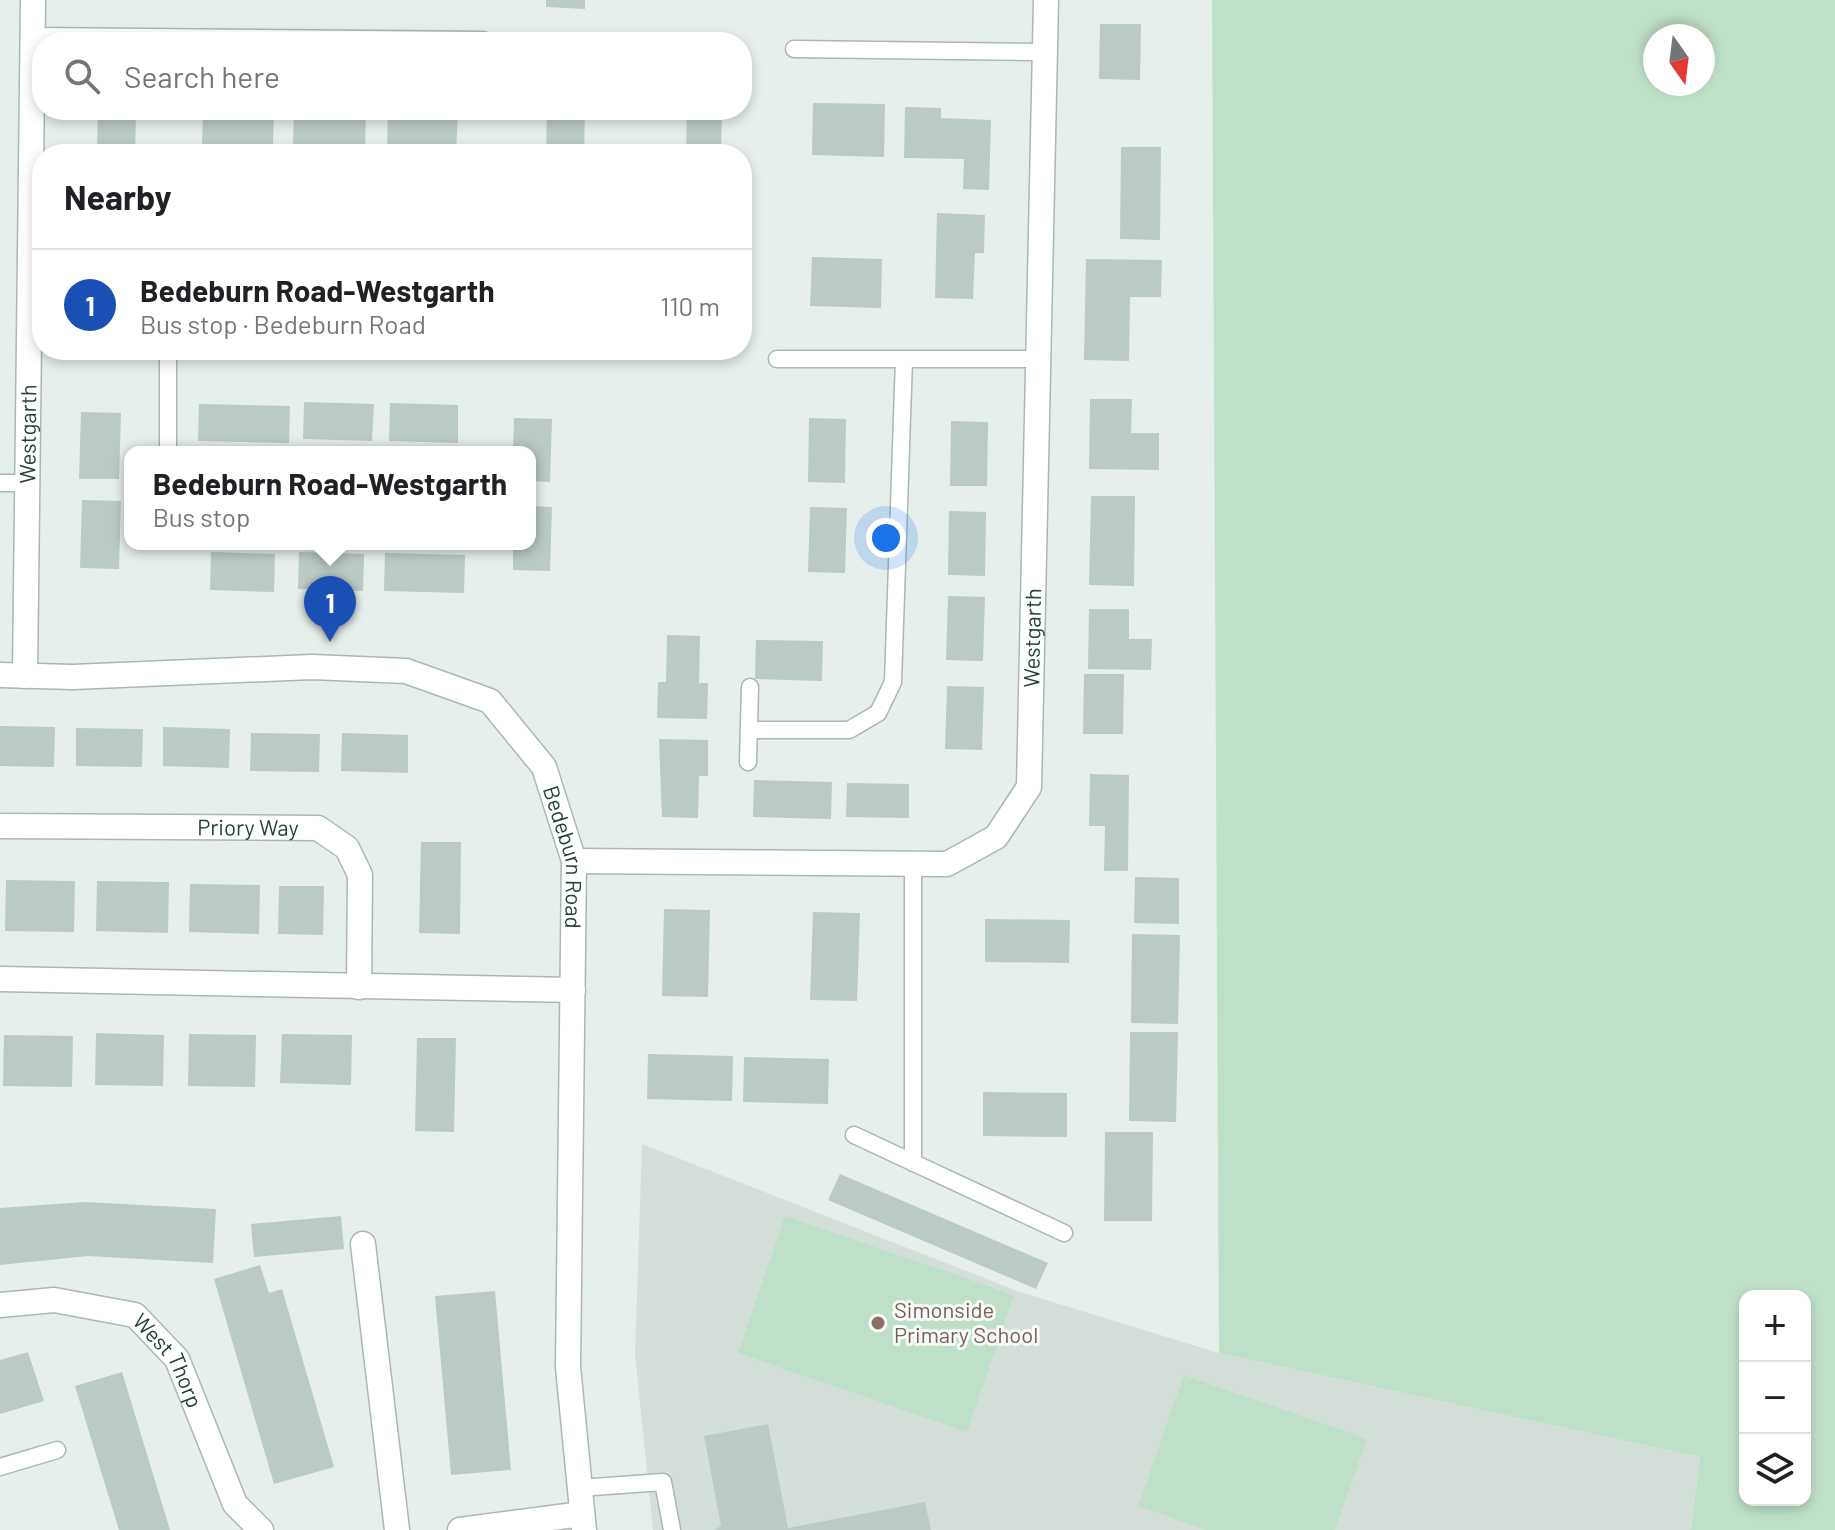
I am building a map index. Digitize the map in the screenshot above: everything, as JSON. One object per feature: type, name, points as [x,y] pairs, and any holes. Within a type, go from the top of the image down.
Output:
[{"type":"street","name":"Westgarth","points":[[32,32],[33,0]]},
{"type":"street","name":"Westgarth","points":[[574,861],[947,864],[996,837],[1029,787],[1046,0]]},
{"type":"street","name":"Westgarth","points":[[33,120],[33,144]]},
{"type":"street","name":"Westgarth","points":[[25,676],[27,483],[35,360]]},
{"type":"street","name":"Bedeburn Road","points":[[0,675],[312,667],[406,671],[490,701],[544,767],[574,861],[568,1367],[583,1522]]},
{"type":"street","name":"Priory Way","points":[[0,826],[318,828],[347,848],[360,875],[359,987]]},
{"type":"street","points":[[0,979],[573,990]]},
{"type":"street","points":[[363,1244],[397,1530]]},
{"type":"street","name":"West Thorp","points":[[0,1305],[54,1300],[135,1315],[177,1359],[235,1504],[261,1530]]},
{"type":"street","points":[[460,1530],[583,1522]]},
{"type":"lane","points":[[794,49],[1045,52]]},
{"type":"lane","points":[[777,359],[1038,359]]},
{"type":"lane","points":[[749,730],[849,730],[878,713],[893,682],[904,359]]},
{"type":"lane","points":[[168,360],[168,446]]},
{"type":"lane","points":[[0,483],[27,483]]},
{"type":"lane","points":[[748,762],[750,687]]},
{"type":"lane","points":[[913,863],[913,1163]]},
{"type":"lane","points":[[854,1135],[1064,1233]]},
{"type":"lane","points":[[0,1467],[57,1450]]},
{"type":"lane","points":[[579,1488],[663,1482],[672,1530]]},
{"type":"shaded area","name":"Simonside Primary School","points":[[642,1144],[1020,1292],[1219,1353],[1700,1457],[1691,1530],[653,1530],[635,1354]]},
{"type":"green space","points":[[1212,0],[1835,0],[1835,1530],[1691,1530],[1700,1457],[1219,1353]]},
{"type":"green space","points":[[785,1216],[1014,1295],[967,1432],[738,1353]]},
{"type":"green space","points":[[1184,1375],[1367,1439],[1335,1530],[1206,1530],[1138,1506]]},
{"type":"building","points":[[546,0],[585,0],[585,9],[546,7]]},
{"type":"building","points":[[1100,24],[1141,24],[1140,80],[1099,79]]},
{"type":"building","points":[[813,103],[885,104],[884,157],[812,155]]},
{"type":"building","points":[[905,107],[941,108],[941,118],[991,120],[989,190],[963,189],[964,159],[904,158]]},
{"type":"building","points":[[98,120],[136,120],[135,144],[97,144]]},
{"type":"building","points":[[203,120],[274,120],[273,144],[202,144]]},
{"type":"building","points":[[294,120],[366,120],[365,144],[293,144]]},
{"type":"building","points":[[388,120],[458,120],[456,144],[387,144]]},
{"type":"building","points":[[547,120],[585,120],[584,144],[546,144]]},
{"type":"building","points":[[687,120],[722,120],[721,144],[686,144]]},
{"type":"building","points":[[1121,147],[1161,147],[1160,240],[1120,239]]},
{"type":"building","points":[[937,213],[985,215],[984,253],[975,253],[973,299],[935,298]]},
{"type":"building","points":[[812,257],[882,259],[881,308],[810,306]]},
{"type":"building","points":[[1086,259],[1162,260],[1161,297],[1130,297],[1129,361],[1084,360]]},
{"type":"building","points":[[1090,399],[1132,399],[1131,433],[1159,433],[1159,470],[1089,469]]},
{"type":"building","points":[[304,402],[374,404],[372,441],[303,439]]},
{"type":"building","points":[[390,403],[458,405],[458,443],[389,441]]},
{"type":"building","points":[[199,404],[290,406],[289,443],[198,441]]},
{"type":"building","points":[[81,412],[121,413],[119,479],[79,479]]},
{"type":"building","points":[[514,418],[552,419],[550,482],[536,481],[536,446],[513,446]]},
{"type":"building","points":[[809,418],[846,419],[845,483],[808,482]]},
{"type":"building","points":[[951,421],[988,422],[987,486],[950,486]]},
{"type":"building","points":[[1091,496],[1135,496],[1134,586],[1089,585]]},
{"type":"building","points":[[82,500],[121,501],[119,569],[80,568]]},
{"type":"building","points":[[536,506],[552,507],[550,571],[513,570],[513,550],[536,550]]},
{"type":"building","points":[[810,507],[847,508],[845,573],[808,572]]},
{"type":"building","points":[[949,511],[986,512],[985,576],[948,575]]},
{"type":"building","points":[[211,552],[275,554],[274,592],[210,590]]},
{"type":"building","points":[[299,552],[364,554],[363,591],[298,589]]},
{"type":"building","points":[[385,553],[465,555],[464,593],[384,591]]},
{"type":"building","points":[[948,596],[985,597],[983,661],[946,660]]},
{"type":"building","points":[[1089,609],[1129,609],[1129,639],[1152,639],[1151,670],[1088,669]]},
{"type":"building","points":[[667,635],[700,636],[699,683],[708,683],[707,719],[657,718],[658,682],[666,682]]},
{"type":"building","points":[[756,640],[823,641],[822,681],[755,679]]},
{"type":"building","points":[[1084,674],[1124,674],[1123,734],[1083,734]]},
{"type":"building","points":[[947,686],[984,687],[982,750],[945,749]]},
{"type":"building","points":[[0,726],[55,727],[54,767],[0,766]]},
{"type":"building","points":[[163,727],[230,729],[229,768],[163,766]]},
{"type":"building","points":[[76,728],[143,729],[142,767],[76,766]]},
{"type":"building","points":[[251,733],[320,734],[319,772],[250,771]]},
{"type":"building","points":[[342,733],[408,735],[408,773],[341,771]]},
{"type":"building","points":[[659,739],[708,740],[708,776],[699,776],[698,818],[662,817]]},
{"type":"building","points":[[1090,774],[1129,775],[1128,871],[1104,871],[1105,826],[1089,826]]},
{"type":"building","points":[[754,780],[832,782],[831,819],[753,817]]},
{"type":"building","points":[[847,783],[909,784],[909,818],[846,817]]},
{"type":"building","points":[[421,842],[461,842],[460,934],[419,933]]},
{"type":"building","points":[[1135,877],[1179,878],[1179,924],[1134,923]]},
{"type":"building","points":[[6,880],[75,881],[74,932],[5,931]]},
{"type":"building","points":[[97,881],[169,882],[168,933],[96,931]]},
{"type":"building","points":[[190,884],[260,885],[259,934],[189,932]]},
{"type":"building","points":[[279,886],[324,886],[323,935],[278,934]]},
{"type":"building","points":[[664,909],[710,910],[708,997],[662,996]]},
{"type":"building","points":[[813,912],[860,913],[857,1001],[810,1000]]},
{"type":"building","points":[[985,919],[1070,920],[1069,963],[985,962]]},
{"type":"building","points":[[1132,934],[1180,935],[1178,1024],[1131,1023]]},
{"type":"building","points":[[1130,1032],[1178,1032],[1176,1122],[1129,1121]]},
{"type":"building","points":[[96,1033],[164,1035],[163,1086],[95,1085]]},
{"type":"building","points":[[189,1034],[256,1035],[255,1087],[188,1086]]},
{"type":"building","points":[[282,1034],[352,1035],[351,1085],[280,1083]]},
{"type":"building","points":[[4,1035],[73,1036],[72,1087],[3,1086]]},
{"type":"building","points":[[417,1038],[456,1038],[454,1132],[415,1131]]},
{"type":"building","points":[[648,1054],[733,1056],[732,1101],[647,1099]]},
{"type":"building","points":[[744,1057],[829,1059],[828,1104],[743,1102]]},
{"type":"building","points":[[983,1092],[1067,1093],[1067,1137],[983,1136]]},
{"type":"building","points":[[1105,1132],[1153,1132],[1152,1221],[1104,1221]]},
{"type":"building","points":[[840,1174],[1048,1263],[1036,1289],[828,1200]]},
{"type":"building","points":[[85,1202],[216,1209],[213,1263],[88,1256],[0,1265],[0,1208]]},
{"type":"building","points":[[341,1216],[344,1249],[254,1257],[251,1224]]},
{"type":"building","points":[[260,1265],[269,1293],[282,1289],[334,1467],[274,1484],[214,1279]]},
{"type":"building","points":[[495,1291],[511,1470],[451,1475],[435,1296]]},
{"type":"building","points":[[28,1352],[44,1401],[0,1414],[0,1360]]},
{"type":"building","points":[[122,1372],[170,1530],[119,1530],[75,1386]]},
{"type":"building","points":[[768,1424],[788,1528],[925,1502],[931,1530],[714,1530],[721,1526],[704,1436]]},
{"type":"place","name":"Bedeburn Road-Westgarth","points":[[330,642]]},
{"type":"place","name":"Simonside Primary School","points":[[878,1323]]}]
